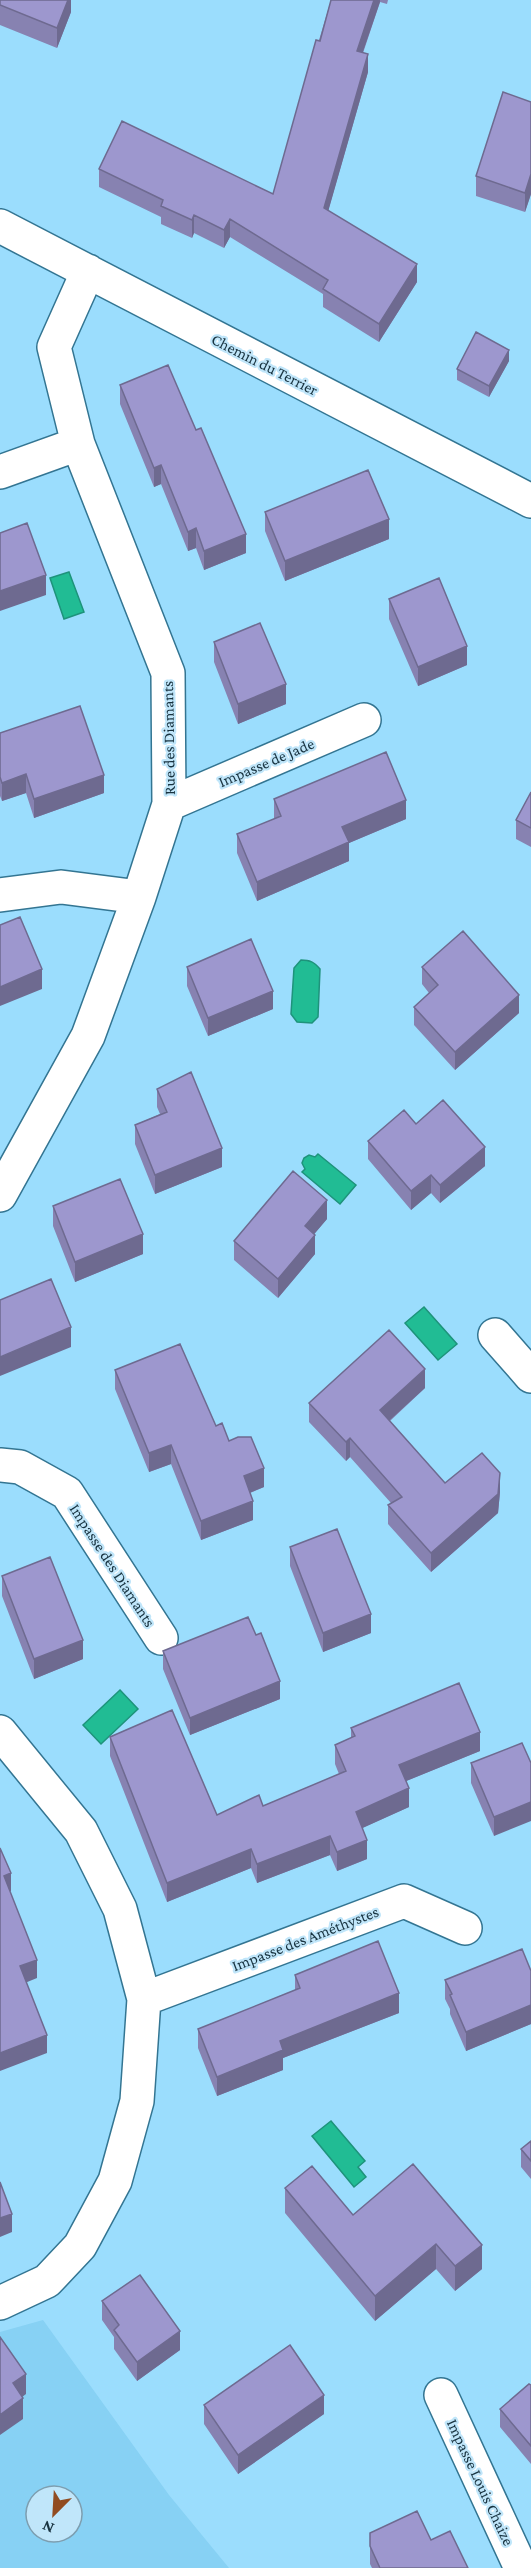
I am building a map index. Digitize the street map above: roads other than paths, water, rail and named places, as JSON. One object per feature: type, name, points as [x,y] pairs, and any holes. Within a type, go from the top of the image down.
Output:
[{"type":"street","name":"Chemin du Terrier","points":[[0,226],[531,501]]},
{"type":"street","name":"Rue des Diamants","points":[[0,1195],[88,1036],[139,897],[169,804],[168,673],[78,444],[54,347],[88,271]]},
{"type":"street","points":[[0,472],[78,444]]},
{"type":"street","name":"Impasse de Jade","points":[[169,804],[364,720]]},
{"type":"street","points":[[0,895],[62,887],[139,897]]},
{"type":"street","points":[[495,1335],[531,1376]]},
{"type":"street","name":"Impasse des Diamants","points":[[0,1465],[20,1467],[67,1494],[161,1638]]},
{"type":"street","points":[[0,1732],[81,1831],[120,1910],[144,1999],[137,2101],[115,2181],[80,2246],[47,2281],[0,2302]]},
{"type":"street","name":"Impasse des Améthystes","points":[[144,1999],[404,1901],[465,1928]]},
{"type":"street","name":"Impasse Louis Chaize","points":[[441,2395],[521,2568]]}]
